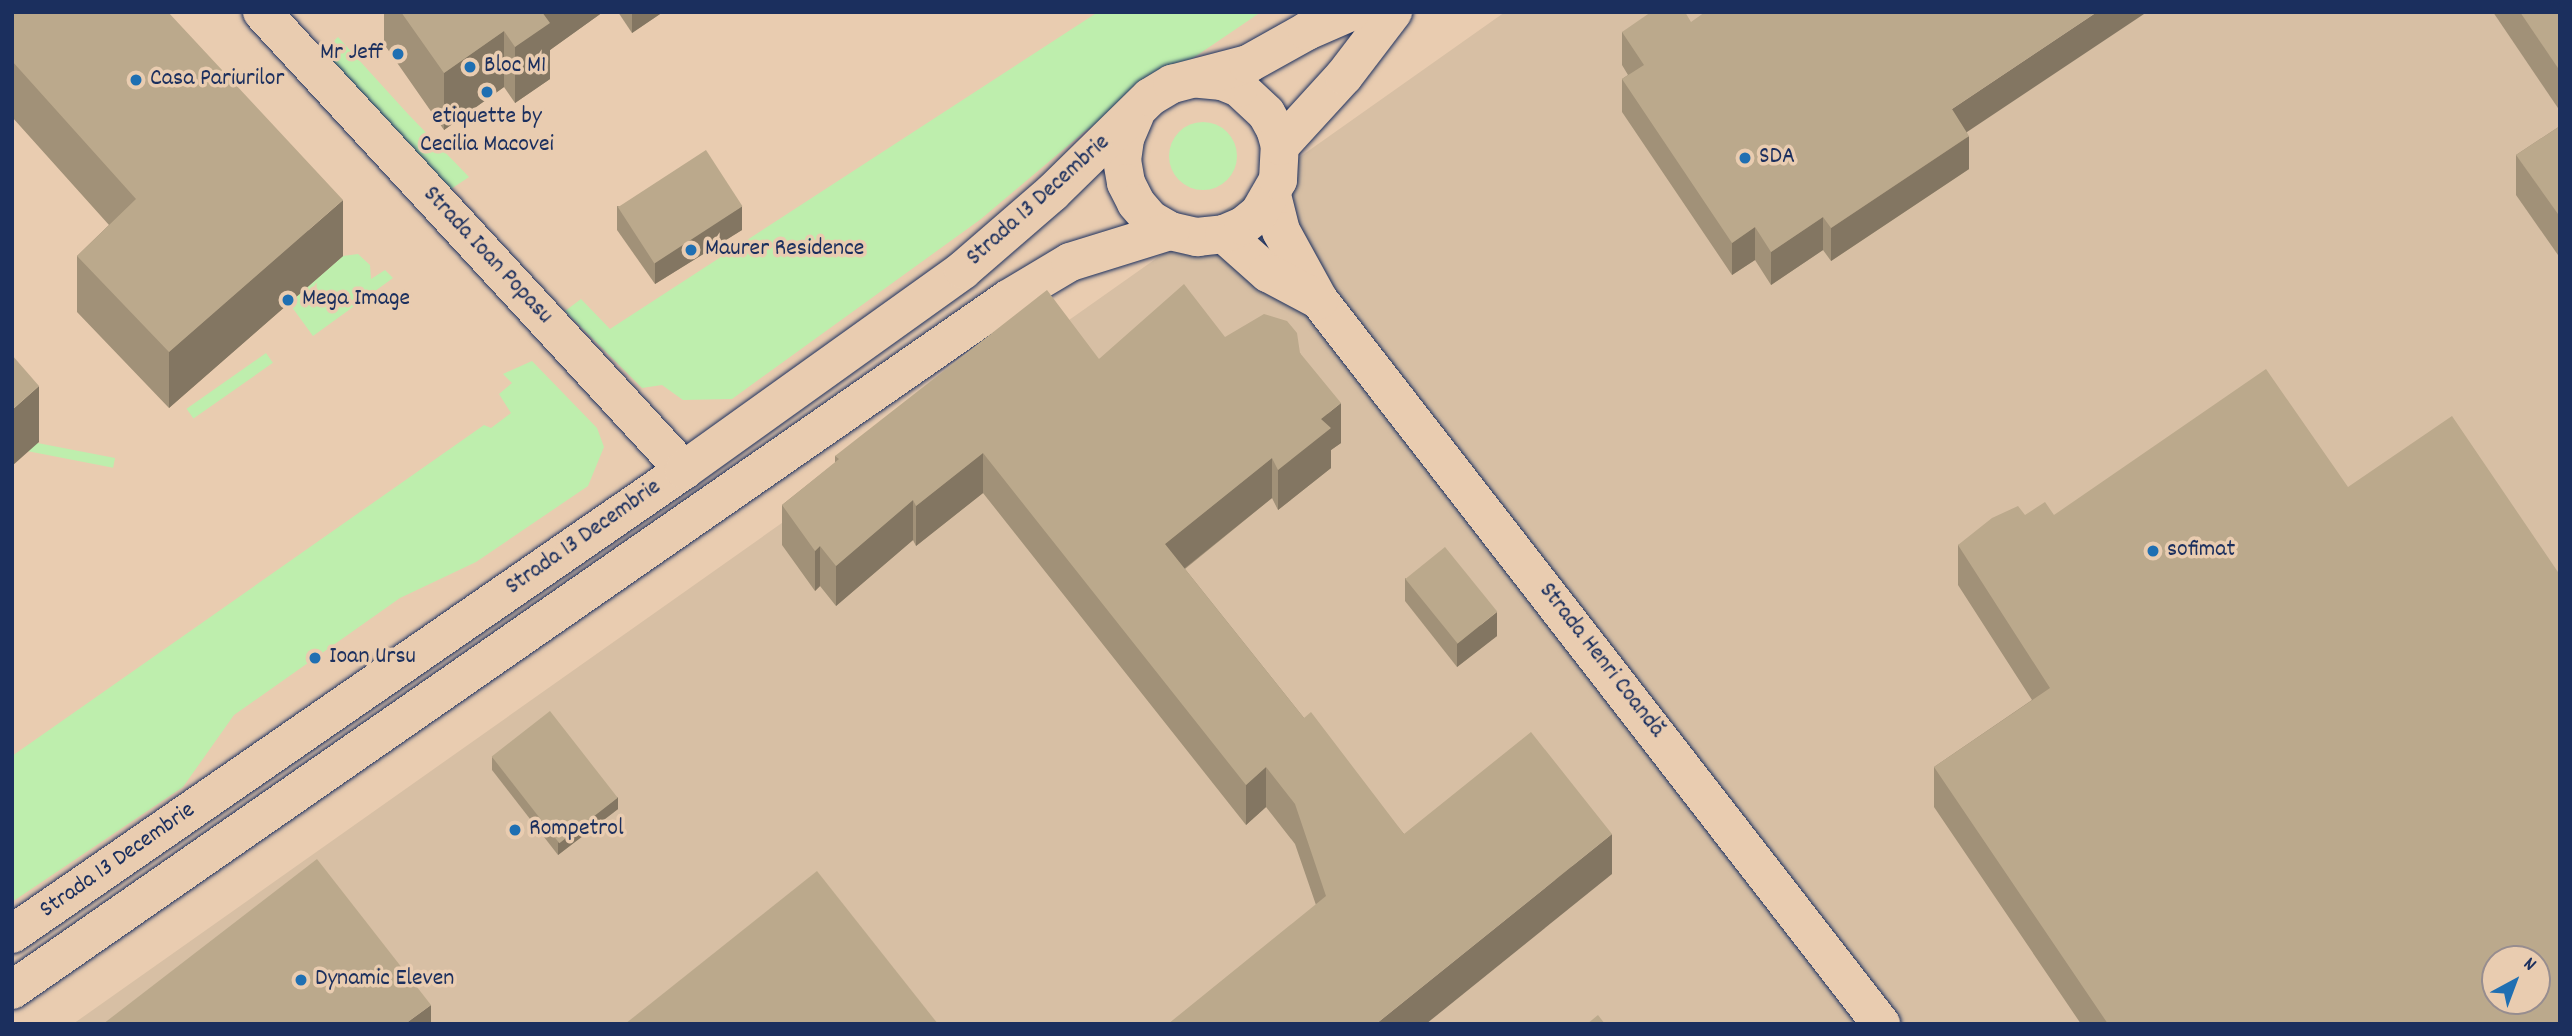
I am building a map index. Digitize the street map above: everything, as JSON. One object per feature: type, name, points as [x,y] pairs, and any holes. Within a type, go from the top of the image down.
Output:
[{"type":"main road","name":"Strada Ioan Popasu","points":[[262,12],[684,470]]},
{"type":"main road","name":"Strada 13 Decembrie","points":[[12,934],[684,470],[963,270],[1135,116],[1150,97],[1172,85],[1248,64],[1307,31],[1351,12]]},
{"type":"main road","points":[[1280,146],[1344,76],[1393,12]]},
{"type":"main road","name":"Strada 13 Decembrie","points":[[1135,116],[1125,139],[1122,160],[1126,183],[1136,202],[1151,219],[1170,231],[1196,237],[1224,234],[1243,226],[1259,213],[1272,195],[1278,180],[1280,146],[1266,113],[1254,99],[1222,81],[1196,79]]},
{"type":"main road","name":"Strada Henri Coandă","points":[[1272,195],[1281,231],[1319,300],[1881,1024]]},
{"type":"main road","name":"Strada 13 Decembrie","points":[[12,990],[1008,299],[1070,262],[1170,231]]},
{"type":"main road","name":"Strada Henri Coandă","points":[[1224,234],[1268,273],[1319,300]]},
{"type":"shaded area","points":[[1505,12],[2560,12],[2560,1024],[73,1024]]},
{"type":"green space","points":[[1098,12],[1261,12],[1084,132],[981,219],[732,399],[683,400],[662,385],[642,388],[565,311],[581,299],[610,329]]},
{"type":"green space","points":[[338,37],[469,177],[451,189],[322,52]]},
{"type":"green space","points":[[1203,122],[1216,125],[1227,132],[1234,143],[1237,156],[1234,169],[1227,180],[1216,187],[1203,190],[1190,187],[1179,180],[1172,169],[1169,156],[1172,143],[1179,132],[1190,125]]},
{"type":"green space","points":[[358,254],[370,265],[371,279],[385,270],[393,278],[313,336],[289,303],[343,256]]},
{"type":"green space","points":[[266,353],[273,363],[193,418],[187,409]]},
{"type":"green space","points":[[532,361],[597,428],[604,447],[588,486],[476,562],[400,598],[234,715],[183,787],[12,902],[12,756],[484,425],[491,428],[511,413],[499,394],[512,383],[503,374]]},
{"type":"green space","points":[[12,438],[115,458],[113,468],[12,448]]},
{"type":"building","points":[[12,12],[168,12],[343,200],[169,352],[77,256],[136,199],[12,61]]},
{"type":"building","points":[[401,12],[542,12],[550,23],[515,47],[504,31],[444,73]]},
{"type":"building","points":[[1651,12],[1685,12],[1691,22],[1705,12],[2097,12],[1952,109],[1969,136],[1831,228],[1823,217],[1771,252],[1755,227],[1732,243],[1622,79],[1644,65],[1622,32]]},
{"type":"building","points":[[2520,12],[2560,12],[2560,71]]},
{"type":"building","points":[[2560,126],[2560,213],[2558,214],[2516,155]]},
{"type":"building","points":[[706,150],[742,206],[654,263],[618,207]]},
{"type":"building","points":[[1184,284],[1225,337],[1264,314],[1287,321],[1297,333],[1300,353],[1341,403],[1321,419],[1331,428],[1278,470],[1272,458],[1165,544],[1304,718],[1311,712],[1404,834],[1531,732],[1612,834],[1376,1024],[1168,1024],[1326,896],[1295,804],[1266,767],[1246,785],[983,453],[916,506],[913,500],[836,566],[820,546],[815,551],[782,505],[839,459],[835,456],[1047,290],[1099,359]]},
{"type":"building","points":[[12,355],[39,386],[12,410]]},
{"type":"building","points":[[2266,369],[2348,487],[2452,416],[2560,575],[2560,1024],[2108,1024],[1934,767],[2050,688],[1958,545],[1992,518],[2018,506],[2025,515],[2045,502],[2054,515]]},
{"type":"building","points":[[1445,547],[1497,612],[1458,644],[1405,579]]},
{"type":"building","points":[[550,711],[618,798],[559,843],[492,757]]},
{"type":"building","points":[[317,859],[431,1005],[405,1024],[103,1024]]},
{"type":"building","points":[[817,871],[938,1024],[625,1024]]},
{"type":"building","points":[[1598,1015],[1605,1024],[1587,1024]]},
{"type":"place","name":"Mr Jeff","points":[[398,54]]},
{"type":"place","name":"Bloc M1","points":[[470,67]]},
{"type":"place","name":"Casa Pariurilor","points":[[136,80]]},
{"type":"place","name":"etiquette by Cecilia Macovei","points":[[487,92]]},
{"type":"place","name":"SDA","points":[[1745,158]]},
{"type":"place","name":"Maurer Residence","points":[[691,250]]},
{"type":"place","name":"Mega Image","points":[[288,300]]},
{"type":"place","name":"sofimat","points":[[2153,551]]},
{"type":"place","name":"Ioan Ursu","points":[[315,658]]},
{"type":"place","name":"Rompetrol","points":[[515,830]]},
{"type":"place","name":"Dynamic Eleven","points":[[301,980]]}]
